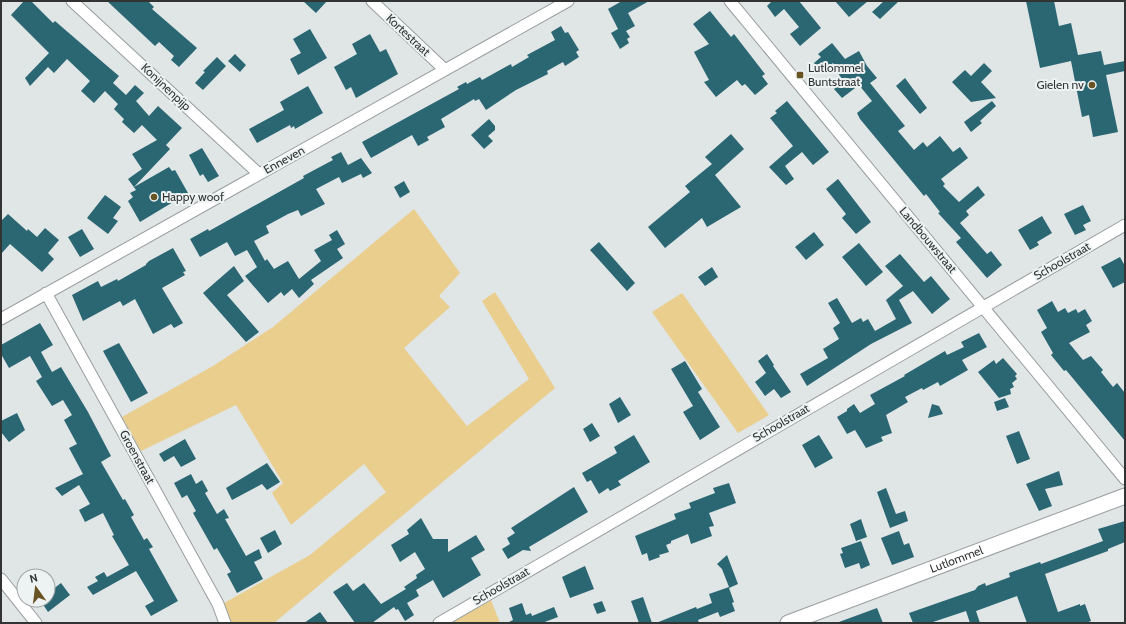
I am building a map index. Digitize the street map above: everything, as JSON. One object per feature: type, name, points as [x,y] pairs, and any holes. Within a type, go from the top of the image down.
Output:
[{"type":"main road","name":"Lutlommel","points":[[788,623],[1125,496]]},
{"type":"street","name":"Kortestraat","points":[[372,1],[445,70]]},
{"type":"street","name":"Enneven","points":[[1,319],[568,1]]},
{"type":"street","name":"Landbouwstraat","points":[[730,1],[1125,479]]},
{"type":"street","name":"Konijnenpijp","points":[[76,2],[259,174]]},
{"type":"street","name":"Schoolstraat","points":[[439,623],[1125,225]]},
{"type":"street","name":"Groenstraat","points":[[46,293],[218,604],[225,623]]},
{"type":"street","points":[[1,578],[36,623]]},
{"type":"shaded area","points":[[414,209],[460,273],[439,296],[450,307],[404,348],[467,426],[529,379],[482,301],[495,292],[555,388],[274,623],[230,623],[224,603],[310,555],[386,492],[364,464],[291,525],[272,493],[283,483],[236,405],[141,451],[122,417],[213,366],[273,327]]},
{"type":"shaded area","points":[[682,293],[769,415],[738,433],[652,312]]},
{"type":"shaded area","points":[[491,600],[500,623],[451,623]]},
{"type":"building","points":[[24,1],[31,1],[53,23],[55,21],[119,76],[113,83],[126,95],[135,85],[144,93],[136,101],[149,116],[158,106],[182,128],[166,145],[170,149],[134,187],[169,167],[172,171],[175,170],[188,193],[140,222],[128,201],[133,197],[130,193],[136,190],[128,179],[142,169],[132,154],[157,140],[142,125],[134,133],[122,122],[124,119],[114,109],[118,104],[105,91],[94,103],[81,91],[90,81],[67,59],[54,73],[48,67],[30,86],[25,78],[49,53],[11,15]]},
{"type":"building","points":[[107,1],[148,1],[154,7],[152,9],[197,48],[179,67],[171,60],[174,56],[159,42],[155,46]]},
{"type":"building","points":[[303,1],[327,1],[316,13]]},
{"type":"building","points":[[622,1],[649,1],[628,13],[635,26],[626,31],[630,37],[627,39],[629,43],[620,49],[611,33],[618,29],[608,9]]},
{"type":"building","points":[[772,1],[799,1],[821,28],[800,46],[790,34],[799,27],[784,9],[775,17],[767,6]]},
{"type":"building","points":[[835,1],[868,1],[849,17]]},
{"type":"building","points":[[884,1],[899,1],[880,19],[872,12]]},
{"type":"building","points":[[1026,1],[1054,1],[1059,26],[1071,23],[1078,55],[1101,51],[1104,65],[1125,61],[1125,71],[1106,75],[1118,132],[1093,137],[1089,115],[1082,117],[1071,61],[1040,68]]},
{"type":"building","points":[[710,11],[731,37],[734,34],[765,74],[762,76],[768,84],[755,95],[745,84],[742,86],[737,80],[716,97],[704,82],[709,80],[694,52],[709,44],[693,24]]},
{"type":"building","points":[[561,26],[565,33],[568,32],[579,50],[576,52],[579,57],[565,66],[563,62],[547,71],[548,74],[516,90],[486,110],[479,99],[475,101],[474,99],[441,119],[445,127],[427,137],[429,140],[418,146],[412,135],[371,158],[362,142],[459,89],[457,87],[466,82],[467,84],[480,77],[482,80],[511,64],[512,67],[529,57],[527,55],[555,40],[551,32]]},
{"type":"building","points":[[310,29],[327,58],[298,75],[290,59],[301,53],[293,39]]},
{"type":"building","points":[[370,34],[380,52],[386,49],[398,74],[356,98],[351,87],[346,90],[334,67],[357,54],[352,44]]},
{"type":"building","points":[[832,43],[845,59],[859,51],[867,66],[877,78],[870,83],[905,126],[898,131],[914,150],[923,142],[927,147],[940,136],[953,152],[960,147],[968,158],[941,179],[945,184],[943,186],[959,202],[978,186],[985,195],[966,211],[969,215],[960,223],[987,254],[991,251],[1002,265],[987,278],[956,242],[961,238],[938,213],[940,212],[926,194],[924,196],[860,119],[857,113],[872,101],[859,85],[842,98],[834,89],[843,82],[833,63],[821,72],[814,63],[821,57],[818,54]]},
{"type":"building","points":[[235,54],[246,65],[240,72],[228,61]]},
{"type":"building","points":[[217,57],[226,66],[203,90],[195,83],[205,72],[203,71]]},
{"type":"building","points":[[984,63],[992,71],[981,82],[996,98],[971,102],[952,82],[965,70],[971,76]]},
{"type":"building","points":[[905,78],[927,108],[920,114],[896,86]]},
{"type":"building","points":[[308,86],[323,113],[295,129],[294,126],[291,128],[290,125],[257,143],[249,129],[284,110],[280,102]]},
{"type":"building","points":[[787,101],[829,152],[813,165],[802,152],[785,166],[794,179],[786,185],[769,167],[793,146],[770,118],[777,113],[775,111]]},
{"type":"building","points":[[992,101],[996,106],[980,121],[982,123],[971,132],[964,122]]},
{"type":"building","points":[[489,119],[495,126],[495,130],[488,136],[493,141],[484,149],[471,135]]},
{"type":"building","points":[[731,134],[744,149],[715,175],[741,207],[707,227],[702,218],[665,248],[648,227],[690,192],[685,186],[712,164],[705,157]]},
{"type":"building","points":[[202,148],[219,176],[208,182],[203,174],[200,176],[189,155]]},
{"type":"building","points":[[341,152],[348,165],[361,158],[372,173],[363,178],[361,174],[342,183],[339,177],[316,189],[325,204],[301,216],[298,210],[288,214],[266,226],[269,233],[254,241],[265,261],[267,259],[274,269],[288,261],[299,279],[321,261],[314,250],[332,240],[329,235],[337,230],[345,244],[337,249],[343,258],[311,280],[314,284],[299,298],[292,289],[284,296],[281,292],[268,303],[245,276],[257,267],[247,250],[235,256],[227,242],[200,257],[190,239],[208,229],[209,231],[304,178],[303,176],[333,160],[331,157]]},
{"type":"building","points":[[838,179],[871,222],[856,234],[842,218],[846,214],[826,189]]},
{"type":"building","points":[[404,181],[410,192],[400,198],[394,187]]},
{"type":"building","points":[[105,195],[121,207],[113,218],[118,221],[108,234],[87,218]]},
{"type":"building","points":[[1083,205],[1091,221],[1083,225],[1086,230],[1075,235],[1064,214]]},
{"type":"building","points":[[8,214],[27,231],[28,229],[37,237],[45,228],[59,240],[48,253],[54,259],[42,272],[10,244],[1,254],[1,221]]},
{"type":"building","points":[[1042,216],[1052,233],[1037,242],[1039,245],[1030,250],[1018,230]]},
{"type":"building","points":[[82,229],[94,249],[80,257],[68,237]]},
{"type":"building","points":[[814,232],[824,245],[806,260],[795,247]]},
{"type":"building","points":[[599,242],[635,283],[627,291],[590,250]]},
{"type":"building","points":[[859,243],[883,272],[866,286],[842,257]]},
{"type":"building","points":[[173,248],[186,271],[183,272],[185,275],[162,288],[183,323],[174,328],[171,324],[153,334],[135,299],[123,306],[120,301],[83,321],[72,295],[98,281],[101,287],[117,279],[118,281],[146,265],[149,261]]},
{"type":"building","points":[[900,254],[924,282],[931,276],[950,299],[932,314],[913,291],[899,300],[912,323],[871,344],[807,386],[800,374],[828,358],[823,349],[839,339],[833,328],[840,323],[828,303],[837,298],[852,323],[861,318],[863,322],[868,319],[875,331],[896,319],[886,300],[903,286],[885,266]]},
{"type":"building","points":[[1120,257],[1125,266],[1125,282],[1113,288],[1101,267]]},
{"type":"building","points":[[234,266],[244,281],[227,295],[259,332],[246,342],[203,293]]},
{"type":"building","points":[[712,267],[718,277],[705,286],[698,277]]},
{"type":"building","points":[[1052,301],[1058,312],[1065,308],[1068,313],[1076,309],[1078,313],[1085,309],[1092,321],[1086,325],[1090,332],[1069,343],[1083,360],[1091,356],[1103,370],[1101,372],[1113,387],[1117,383],[1125,393],[1125,441],[1066,370],[1064,371],[1051,355],[1053,353],[1041,332],[1047,328],[1037,310]]},
{"type":"building","points":[[40,323],[53,345],[41,352],[52,372],[61,367],[88,412],[111,456],[101,462],[123,500],[125,499],[134,515],[131,517],[144,540],[147,538],[153,547],[149,549],[178,601],[151,616],[145,606],[154,601],[136,571],[93,595],[87,587],[98,581],[95,577],[104,572],[107,577],[129,565],[112,536],[114,535],[103,513],[85,522],[79,510],[90,504],[79,485],[62,496],[55,488],[83,474],[69,448],[77,444],[64,420],[72,415],[63,400],[52,406],[36,381],[42,377],[30,356],[9,368],[1,354],[1,345]]},
{"type":"building","points":[[979,333],[987,347],[962,360],[968,370],[940,386],[938,382],[905,397],[908,402],[886,415],[892,433],[881,437],[883,441],[866,448],[855,430],[847,434],[837,417],[847,411],[847,409],[854,404],[860,413],[875,404],[870,395],[905,376],[904,375],[945,351],[947,355],[964,347],[961,342]]},
{"type":"building","points":[[119,343],[148,393],[131,402],[103,351]]},
{"type":"building","points":[[767,354],[774,365],[773,366],[791,392],[781,398],[774,389],[765,396],[755,382],[766,373],[758,361]]},
{"type":"building","points":[[1003,358],[1017,374],[1015,376],[1017,379],[1012,383],[1014,387],[1010,389],[1011,394],[999,398],[978,372],[994,360],[996,364]]},
{"type":"building","points":[[685,361],[702,389],[698,392],[720,427],[700,440],[683,412],[693,406],[671,369]]},
{"type":"building","points":[[620,397],[631,415],[618,423],[609,404]]},
{"type":"building","points":[[1005,398],[1009,407],[997,411],[994,402]]},
{"type":"building","points":[[932,404],[939,406],[943,414],[928,418]]},
{"type":"building","points":[[17,413],[25,430],[9,442],[1,432],[1,421]]},
{"type":"building","points":[[592,423],[600,436],[590,442],[583,429]]},
{"type":"building","points":[[1019,431],[1030,459],[1017,464],[1006,436]]},
{"type":"building","points":[[634,435],[650,462],[618,481],[621,485],[610,491],[608,488],[599,494],[591,480],[587,482],[582,473],[617,453],[614,447]]},
{"type":"building","points":[[819,435],[833,458],[815,468],[802,445]]},
{"type":"building","points":[[185,439],[196,459],[181,467],[174,456],[164,462],[159,454]]},
{"type":"building","points":[[267,463],[280,482],[267,490],[262,484],[232,500],[226,488]]},
{"type":"building","points":[[1059,471],[1063,485],[1045,489],[1052,506],[1039,511],[1026,484]]},
{"type":"building","points":[[191,474],[196,484],[202,480],[208,491],[205,493],[217,514],[224,509],[229,518],[225,519],[246,556],[259,549],[262,558],[254,562],[263,579],[237,593],[227,574],[231,572],[217,548],[214,550],[193,513],[196,511],[187,495],[182,498],[174,483]]},
{"type":"building","points":[[729,483],[736,503],[709,513],[714,526],[709,527],[712,536],[691,544],[688,534],[671,541],[671,543],[666,545],[669,552],[659,555],[660,557],[649,561],[647,553],[642,555],[635,536],[676,519],[674,514],[691,508],[689,503],[715,493],[713,488]]},
{"type":"building","points":[[574,487],[588,512],[529,547],[531,551],[523,550],[508,559],[502,549],[510,544],[507,538],[515,533],[511,528]]},
{"type":"building","points":[[886,488],[896,514],[905,511],[908,521],[890,528],[877,492]]},
{"type":"building","points":[[421,518],[433,539],[448,539],[448,552],[476,535],[485,550],[471,558],[481,575],[443,598],[433,580],[416,590],[419,596],[407,603],[414,615],[405,621],[398,609],[396,610],[394,607],[372,623],[355,623],[333,592],[347,583],[353,591],[364,583],[381,604],[406,589],[404,587],[417,578],[416,575],[425,569],[415,552],[400,562],[391,545],[409,534],[407,530]]},
{"type":"building","points":[[861,519],[867,537],[856,541],[850,524]]},
{"type":"building","points":[[1125,521],[1125,542],[1108,549],[1108,551],[1045,574],[1058,612],[1080,604],[1080,606],[1085,604],[1091,621],[1086,623],[1027,623],[1017,596],[976,611],[980,623],[970,623],[966,611],[930,623],[913,623],[909,613],[975,590],[978,586],[985,583],[986,586],[1010,577],[1009,573],[1040,562],[1041,564],[1103,541],[1098,529]]},
{"type":"building","points":[[275,530],[282,544],[268,553],[260,538]]},
{"type":"building","points":[[899,531],[904,545],[909,543],[914,557],[892,565],[881,538]]},
{"type":"building","points":[[861,541],[870,565],[861,569],[859,563],[845,568],[840,554],[843,553],[841,548]]},
{"type":"building","points":[[727,555],[738,584],[729,588],[734,602],[732,603],[735,611],[720,617],[718,612],[698,620],[699,623],[656,623],[696,607],[697,609],[712,603],[709,594],[729,587],[722,569],[717,564]]},
{"type":"building","points":[[585,566],[594,589],[570,598],[562,577]]},
{"type":"building","points":[[61,583],[70,595],[56,606],[56,587]]},
{"type":"building","points":[[643,597],[652,623],[639,623],[631,601]]},
{"type":"building","points":[[602,601],[606,611],[597,614],[593,604]]},
{"type":"building","points":[[522,603],[526,615],[531,613],[532,616],[554,607],[558,617],[542,623],[507,623],[513,620],[509,608]]},
{"type":"building","points":[[45,608],[53,608],[48,612]]},
{"type":"building","points":[[877,608],[883,623],[839,623],[839,622]]},
{"type":"building","points":[[320,612],[328,623],[304,623]]},
{"type":"place","name":"Lutlommel Buntstraat","points":[[800,75]]},
{"type":"place","name":"Gielen nv","points":[[1092,85]]},
{"type":"place","name":"Happy woof","points":[[154,197]]}]
